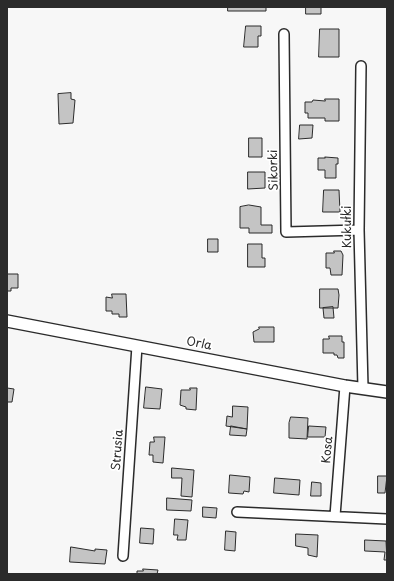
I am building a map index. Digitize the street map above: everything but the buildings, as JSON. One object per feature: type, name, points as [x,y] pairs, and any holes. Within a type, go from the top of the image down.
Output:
[{"type":"street","name":"Sikorki","points":[[284,34],[286,232],[360,230]]},
{"type":"street","name":"Kukułki","points":[[361,66],[360,230],[363,388]]},
{"type":"street","name":"Orla","points":[[7,321],[345,386],[387,392]]},
{"type":"street","name":"Strusia","points":[[123,556],[137,346]]},
{"type":"street","name":"Kosa","points":[[335,516],[345,386]]},
{"type":"street","points":[[237,512],[335,516],[387,520]]}]
